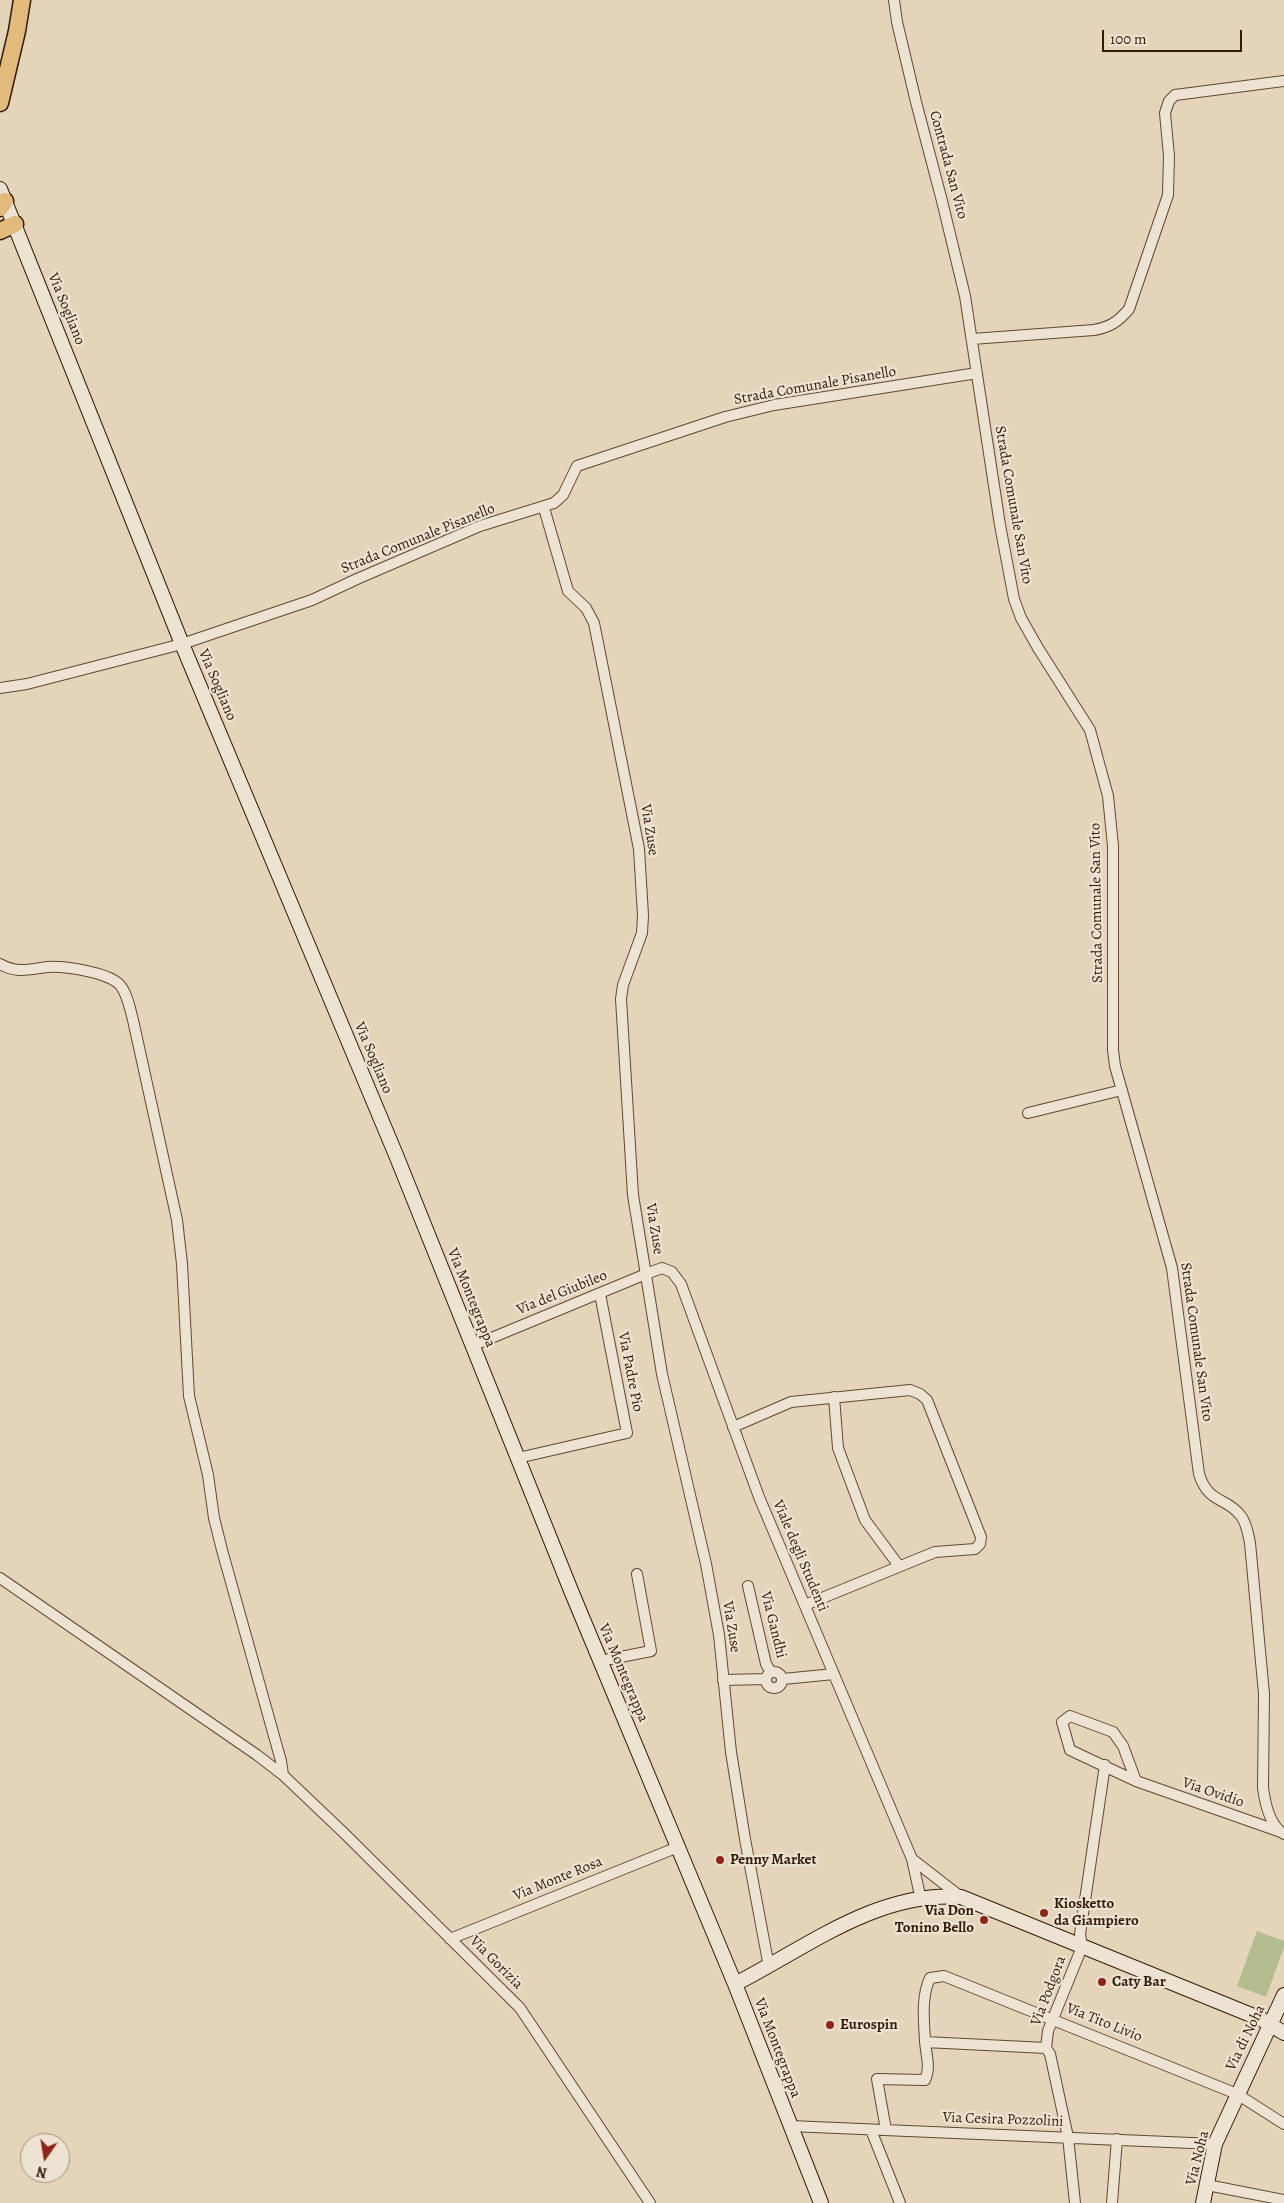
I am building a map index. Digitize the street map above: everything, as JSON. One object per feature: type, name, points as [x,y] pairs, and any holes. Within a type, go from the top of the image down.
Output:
[{"type":"main road","points":[[0,103],[17,31],[22,0]]},
{"type":"main road","name":"Via Sogliano","points":[[2,199],[7,228],[396,1155]]},
{"type":"main road","name":"Via Montegrappa","points":[[396,1155],[600,1662],[735,1984],[821,2203]]},
{"type":"main road","points":[[735,1984],[769,1967],[849,1920],[871,1912],[933,1896],[961,1897],[1261,2019],[1284,2033]]},
{"type":"main road","name":"Via di Noha","points":[[1237,2094],[1272,2024],[1284,1995]]},
{"type":"main road","name":"Via Noha","points":[[1203,2203],[1216,2144],[1237,2094]]},
{"type":"street","name":"Contrada San Vito","points":[[894,0],[897,22],[916,102],[958,264],[972,339]]},
{"type":"street","points":[[972,339],[1094,330],[1110,327],[1120,319],[1128,308],[1168,195],[1169,156],[1165,113],[1169,101],[1175,95],[1284,81]]},
{"type":"street","name":"Strada Comunale San Vito","points":[[972,339],[1000,525],[1014,599],[1021,618],[1038,648],[1090,730],[1108,796],[1113,846],[1113,1050],[1115,1066],[1172,1268],[1183,1340],[1189,1406],[1199,1474],[1207,1493],[1241,1516],[1246,1525],[1250,1543],[1264,1694],[1263,1788],[1272,1819],[1282,1833]]},
{"type":"street","name":"Strada Comunale Pisanello","points":[[0,688],[27,684],[182,644],[312,600],[480,526],[544,508],[554,503],[563,495],[577,466],[724,417],[776,405],[976,373]]},
{"type":"street","name":"Via Zuse","points":[[544,508],[568,591],[586,608],[594,623],[638,848],[643,915],[642,933],[623,985],[621,999],[633,1195],[662,1374],[706,1564],[719,1635],[731,1752],[769,1967]]},
{"type":"street","points":[[0,964],[10,970],[52,967],[82,970],[108,978],[120,985],[126,998],[133,1020],[177,1220],[182,1264],[189,1396],[208,1475],[214,1518],[281,1761],[283,1775]]},
{"type":"street","points":[[1028,1113],[1122,1090]]},
{"type":"street","name":"Via del Giubileo","points":[[472,1346],[662,1268]]},
{"type":"street","name":"Viale degli Studenti","points":[[662,1268],[672,1272],[681,1284],[759,1497],[912,1859],[921,1900]]},
{"type":"street","name":"Via Padre Pio","points":[[518,1458],[628,1433],[600,1294]]},
{"type":"street","points":[[733,1426],[791,1402],[910,1390],[920,1394],[927,1400],[981,1537],[980,1544],[974,1548],[935,1552],[805,1605]]},
{"type":"street","points":[[834,1398],[838,1448],[865,1520],[899,1566]]},
{"type":"street","points":[[600,1662],[651,1651],[637,1574]]},
{"type":"street","name":"Via Gorizia","points":[[0,1578],[199,1713],[283,1775],[520,2008],[650,2203]]},
{"type":"street","name":"Via Gandhi","points":[[748,1586],[768,1675]]},
{"type":"street","points":[[724,1680],[768,1675],[776,1671],[781,1674],[782,1684],[777,1688],[772,1688],[767,1684],[768,1675]]},
{"type":"street","points":[[783,1679],[834,1674]]},
{"type":"street","name":"Via Ovidio","points":[[1136,1781],[1123,1746],[1113,1732],[1070,1716],[1062,1722],[1070,1750],[1136,1781],[1282,1833]]},
{"type":"street","name":"Via Podgora","points":[[1075,2203],[1068,2137],[1050,2054],[1046,2048],[1052,2018],[1082,1947],[1080,1934],[1104,1765]]},
{"type":"street","name":"Via Monte Rosa","points":[[450,1939],[678,1848]]},
{"type":"street","points":[[912,1859],[961,1897]]},
{"type":"street","name":"Via Tito Livio","points":[[925,2042],[924,1990],[930,1978],[944,1976],[1237,2094],[1284,2124]]},
{"type":"street","points":[[886,2130],[877,2079],[925,2080],[929,2071],[925,2042],[1046,2048]]},
{"type":"street","name":"Via Cesira Pozzolini","points":[[790,2126],[1216,2144]]},
{"type":"street","points":[[871,2130],[900,2203]]},
{"type":"street","points":[[1112,2203],[1117,2139]]},
{"type":"street","points":[[1207,2184],[1284,2200]]},
{"type":"green space","points":[[1257,1931],[1284,1941],[1284,1947],[1266,1997],[1237,1986]]},
{"type":"place","name":"Penny Market","points":[[720,1860]]},
{"type":"place","name":"Kiosketto da Giampiero","points":[[1044,1913]]},
{"type":"place","name":"Via Don Tonino Bello","points":[[984,1920]]},
{"type":"place","name":"Caty Bar","points":[[1102,1982]]},
{"type":"place","name":"Eurospin","points":[[830,2025]]}]
